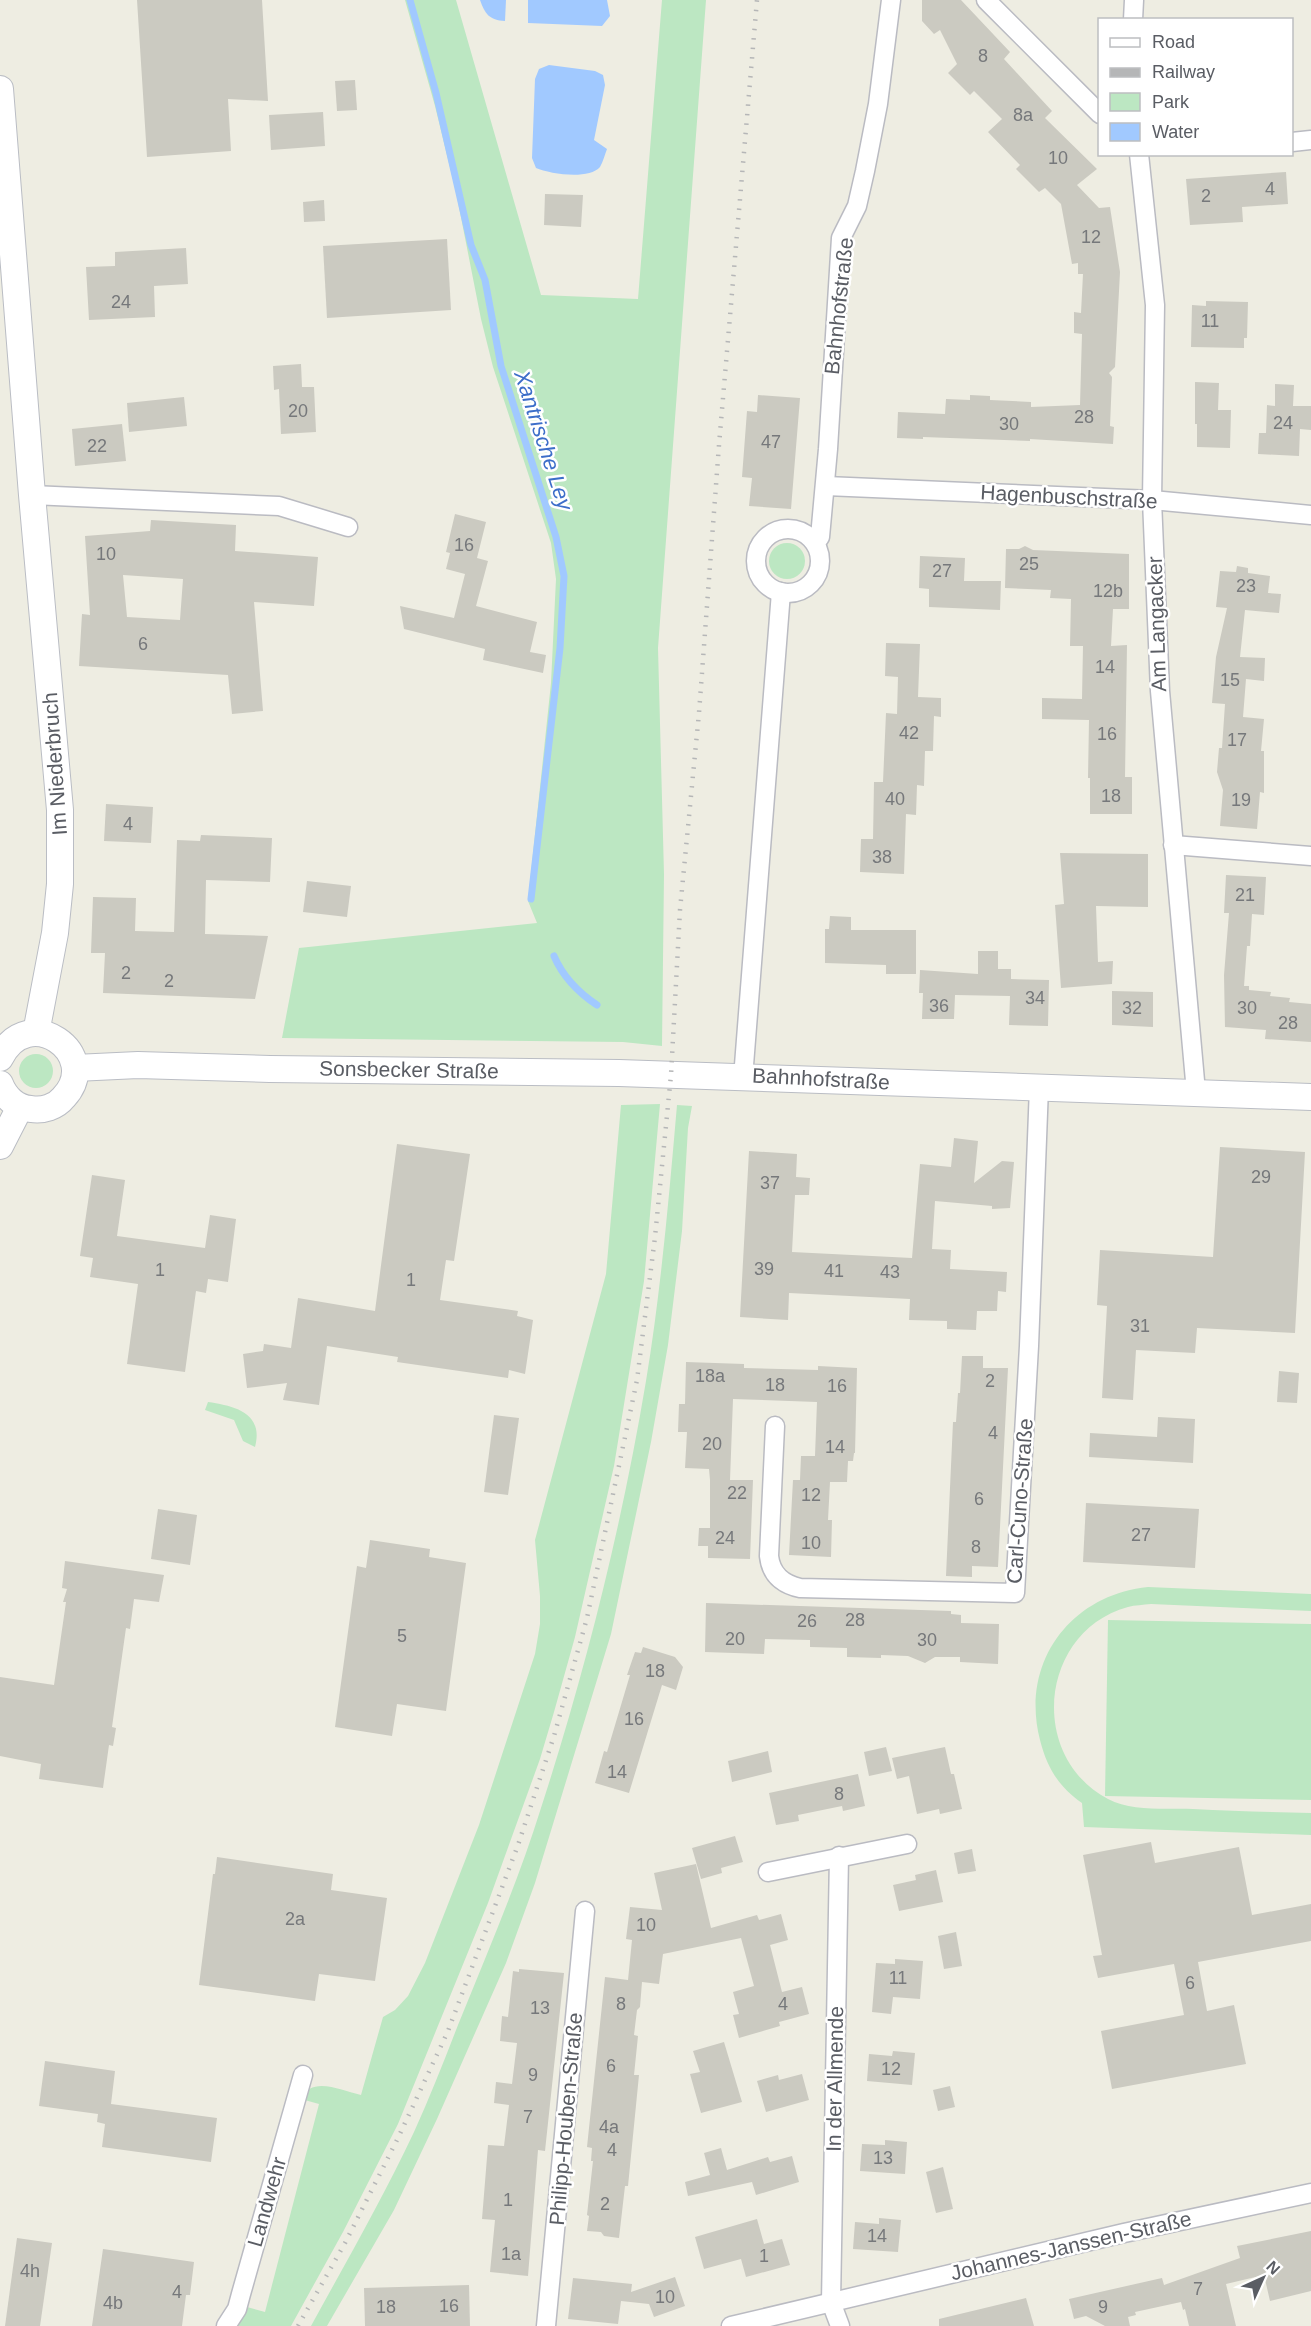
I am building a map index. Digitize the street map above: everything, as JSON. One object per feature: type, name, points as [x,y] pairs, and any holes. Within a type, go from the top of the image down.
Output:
[{"type":"street","name":"Bahnhofstraße","points":[[891,0],[878,104],[865,171],[857,207],[841,238],[826,486],[820,537],[815,543],[820,555],[820,568],[815,579],[805,588],[793,593],[781,592],[743,1078],[1311,1097]]},
{"type":"street","points":[[986,0],[1098,112]]},
{"type":"street","points":[[1133,18],[1134,0]]},
{"type":"street","name":"Im Niederbruch","points":[[0,89],[61,844],[55,933],[36,1033]]},
{"type":"street","points":[[1293,142],[1311,140]]},
{"type":"street","name":"Am Langacker","points":[[1139,156],[1155,305],[1152,500],[1160,691],[1196,1092]]},
{"type":"street","name":"Hagenbuschstraße","points":[[826,486],[1152,500],[1311,514]]},
{"type":"street","points":[[32,495],[279,507],[348,527]]},
{"type":"street","points":[[781,592],[770,587],[762,579],[757,567],[760,546],[776,531],[787,529],[798,530],[808,535],[815,543]]},
{"type":"street","points":[[1173,845],[1311,856]]},
{"type":"street","points":[[0,1084],[6,1095],[20,1107],[45,1109],[60,1102],[70,1089],[75,1068],[66,1047],[51,1036],[36,1033],[20,1036],[2,1051]]},
{"type":"street","name":"Sonsbecker Straße","points":[[75,1068],[138,1065],[270,1069],[619,1073],[743,1078]]},
{"type":"street","name":"Carl-Cuno-Straße","points":[[775,1426],[769,1556],[774,1572],[784,1582],[800,1588],[1016,1593],[1039,1088]]},
{"type":"street","points":[[0,1146],[20,1107]]},
{"type":"street","points":[[768,1872],[906,1844]]},
{"type":"street","name":"In der Allmende","points":[[831,2302],[839,1856]]},
{"type":"street","name":"Philipp-Houben-Straße","points":[[546,2326],[585,1911]]},
{"type":"street","name":"Landwehr","points":[[226,2326],[237,2309],[242,2294],[303,2075]]},
{"type":"street","name":"Johannes-Janssen-Straße","points":[[731,2326],[1124,2233],[1311,2193]]},
{"type":"street","points":[[831,2302],[840,2326]]},
{"type":"green space","points":[[405,0],[456,0],[541,295],[638,299],[662,0],[706,0],[658,648],[664,874],[662,1046],[623,1042],[282,1038],[299,948],[537,923],[528,901],[551,683],[556,579],[551,543],[493,367],[481,319],[456,192]]},
{"type":"green space","points":[[787,543],[800,548],[805,561],[800,574],[787,579],[774,574],[769,561],[774,548]]},
{"type":"green space","points":[[36,1054],[48,1059],[53,1071],[48,1083],[36,1088],[24,1083],[19,1071],[24,1059]]},
{"type":"green space","points":[[660,1104],[644,1281],[614,1466],[575,1637],[540,1759],[488,1903],[398,2124],[343,2232],[291,2326],[238,2326],[247,2307],[265,2312],[319,2104],[301,2099],[306,2092],[320,2086],[361,2095],[383,2017],[395,2010],[408,1996],[425,1963],[479,1825],[535,1654],[540,1624],[540,1596],[535,1540],[606,1274],[621,1105]]},
{"type":"green space","points":[[677,1105],[692,1106],[688,1128],[682,1231],[668,1345],[651,1442],[611,1634],[535,1883],[506,1963],[394,2210],[327,2326],[311,2326],[390,2181],[426,2106],[532,1836],[573,1703],[614,1543],[636,1435],[660,1278]]},
{"type":"green space","points":[[208,1402],[228,1406],[245,1413],[255,1426],[257,1435],[255,1447],[243,1441],[234,1420],[205,1410]]},
{"type":"green space","points":[[1148,1587],[1311,1594],[1311,1611],[1151,1604],[1128,1607],[1099,1620],[1076,1641],[1062,1667],[1055,1696],[1056,1726],[1065,1754],[1082,1779],[1117,1803],[1149,1808],[1311,1813],[1311,1835],[1084,1827],[1082,1803],[1060,1783],[1050,1768],[1043,1750],[1036,1712],[1037,1685],[1045,1660],[1057,1638],[1074,1619],[1095,1603],[1120,1593]]},
{"type":"green space","points":[[1108,1620],[1311,1624],[1311,1800],[1105,1796]]},
{"type":"water","points":[[480,0],[506,0],[505,21],[488,15]]},
{"type":"water","points":[[528,0],[607,0],[610,16],[602,26],[528,23]]},
{"type":"water","points":[[549,65],[595,71],[603,75],[605,85],[594,140],[607,149],[600,167],[595,171],[569,175],[536,168],[532,158],[535,79],[539,69]]},
{"type":"building","points":[[137,0],[262,0],[268,101],[228,99],[231,151],[147,157]]},
{"type":"building","points":[[922,0],[961,0],[1010,52],[1004,59],[1052,111],[1045,118],[1097,169],[1077,185],[1099,208],[1110,207],[1120,272],[1115,367],[1109,373],[1112,377],[1110,426],[1114,427],[1113,444],[1030,439],[1030,441],[897,438],[898,412],[945,414],[946,399],[970,400],[970,395],[990,396],[990,400],[1031,402],[1031,407],[1080,405],[1082,334],[1074,333],[1074,312],[1081,313],[1083,274],[1078,274],[1078,263],[1072,264],[1061,204],[1045,188],[1039,192],[1016,169],[1020,165],[988,132],[1002,119],[974,91],[970,95],[948,73],[957,64],[940,30],[934,34],[922,21]]},
{"type":"building","points":[[355,80],[357,110],[337,111],[335,81]]},
{"type":"building","points":[[323,112],[325,146],[271,150],[269,115]]},
{"type":"building","points":[[1286,172],[1288,204],[1242,207],[1243,222],[1190,225],[1186,179]]},
{"type":"building","points":[[545,194],[583,195],[581,227],[544,225]]},
{"type":"building","points":[[324,200],[325,221],[304,222],[303,202]]},
{"type":"building","points":[[447,239],[451,310],[327,318],[323,246]]},
{"type":"building","points":[[186,248],[188,284],[154,286],[155,317],[89,320],[86,267],[115,266],[115,252]]},
{"type":"building","points":[[1206,301],[1248,302],[1247,338],[1244,338],[1244,348],[1191,347],[1192,305],[1206,306]]},
{"type":"building","points":[[301,364],[302,387],[314,387],[316,432],[281,434],[279,389],[274,390],[273,366]]},
{"type":"building","points":[[1195,382],[1219,383],[1218,410],[1231,410],[1230,448],[1197,447]]},
{"type":"building","points":[[1275,384],[1294,385],[1293,406],[1311,406],[1311,430],[1300,429],[1299,456],[1258,454],[1259,433],[1266,433],[1267,405],[1275,406]]},
{"type":"building","points":[[758,395],[800,398],[791,509],[749,506],[752,478],[742,477],[747,411],[757,412]]},
{"type":"building","points":[[184,397],[187,426],[129,432],[127,403]]},
{"type":"building","points":[[122,424],[126,461],[75,466],[72,429]]},
{"type":"building","points":[[455,514],[486,522],[477,558],[488,561],[476,606],[537,622],[530,652],[546,655],[543,673],[483,660],[485,649],[404,629],[400,606],[454,618],[465,574],[446,569],[450,553],[446,552]]},
{"type":"building","points":[[151,520],[236,525],[235,551],[318,557],[314,606],[254,602],[263,711],[232,714],[228,675],[79,666],[82,614],[90,615],[85,536],[150,531]],"holes":[[[123,575],[183,579],[180,620],[127,617]]]},
{"type":"building","points":[[1025,546],[1033,550],[1129,554],[1129,609],[1113,609],[1111,646],[1127,645],[1125,777],[1132,777],[1132,814],[1090,814],[1089,720],[1042,719],[1042,698],[1082,699],[1083,646],[1070,646],[1071,599],[1050,598],[1051,590],[1005,588],[1006,549],[1019,549]]},
{"type":"building","points":[[920,556],[965,558],[964,581],[1001,581],[1000,610],[929,607],[929,589],[919,588]]},
{"type":"building","points":[[1237,566],[1248,568],[1248,573],[1270,576],[1268,593],[1281,594],[1279,613],[1245,610],[1240,657],[1265,658],[1264,681],[1246,679],[1243,717],[1264,719],[1261,751],[1264,751],[1264,793],[1260,792],[1257,829],[1220,826],[1223,790],[1217,772],[1219,748],[1222,748],[1225,704],[1212,703],[1216,657],[1227,608],[1216,607],[1220,571],[1236,572]]},
{"type":"building","points":[[886,643],[920,644],[918,697],[941,698],[941,717],[934,716],[933,751],[925,751],[924,786],[917,785],[916,815],[906,814],[904,874],[860,872],[861,839],[873,839],[874,782],[883,782],[886,713],[897,714],[898,677],[885,676]]},
{"type":"building","points":[[106,804],[153,807],[151,843],[104,841]]},
{"type":"building","points":[[201,835],[272,838],[270,882],[206,880],[205,934],[268,936],[255,999],[103,993],[105,953],[91,953],[93,897],[136,898],[135,931],[174,932],[177,840],[200,841]]},
{"type":"building","points":[[1060,853],[1148,854],[1148,907],[1096,906],[1098,962],[1113,961],[1112,984],[1061,988],[1055,905],[1064,904]]},
{"type":"building","points":[[1226,875],[1266,877],[1264,915],[1252,914],[1244,986],[1249,986],[1249,990],[1271,992],[1270,996],[1290,998],[1289,1002],[1311,1004],[1311,1042],[1265,1039],[1266,1030],[1225,1027],[1224,975],[1229,913],[1224,913]]},
{"type":"building","points":[[307,881],[351,886],[347,917],[303,912]]},
{"type":"building","points":[[830,916],[851,917],[851,930],[916,930],[916,974],[886,974],[886,965],[825,963],[825,929],[829,929]]},
{"type":"building","points":[[978,951],[998,951],[998,969],[1011,969],[1011,979],[1049,980],[1048,1026],[1009,1025],[1010,996],[955,995],[954,1019],[922,1019],[923,993],[919,993],[920,970],[978,974]]},
{"type":"building","points":[[1112,991],[1153,992],[1153,1027],[1112,1025]]},
{"type":"building","points":[[954,1138],[978,1141],[974,1183],[1002,1161],[1014,1162],[1010,1208],[992,1209],[992,1206],[935,1201],[932,1249],[951,1250],[950,1269],[1007,1272],[1006,1292],[998,1291],[997,1311],[977,1311],[976,1330],[947,1329],[947,1321],[909,1320],[910,1299],[789,1293],[788,1320],[740,1317],[749,1151],[797,1154],[796,1177],[810,1178],[809,1195],[795,1195],[792,1252],[912,1258],[920,1164],[951,1167]]},
{"type":"building","points":[[397,1144],[470,1154],[454,1261],[446,1260],[440,1300],[518,1311],[517,1316],[533,1320],[525,1374],[509,1370],[508,1378],[397,1362],[398,1357],[327,1346],[319,1405],[283,1400],[287,1383],[247,1388],[243,1354],[263,1351],[264,1344],[291,1348],[298,1298],[375,1311]]},
{"type":"building","points":[[1220,1147],[1305,1152],[1295,1333],[1197,1328],[1195,1353],[1136,1350],[1133,1400],[1102,1398],[1107,1306],[1097,1305],[1100,1250],[1213,1257]]},
{"type":"building","points":[[92,1175],[125,1180],[117,1236],[205,1248],[210,1215],[236,1219],[228,1282],[208,1279],[206,1293],[196,1291],[185,1372],[127,1364],[138,1284],[90,1277],[93,1258],[80,1256]]},
{"type":"building","points":[[962,1356],[983,1356],[983,1368],[1008,1368],[998,1567],[972,1566],[972,1577],[946,1576],[953,1422],[956,1422],[958,1393],[960,1393]]},
{"type":"building","points":[[686,1362],[744,1364],[744,1368],[818,1370],[818,1366],[857,1368],[855,1453],[853,1461],[848,1461],[847,1482],[830,1482],[828,1520],[832,1520],[831,1557],[789,1555],[793,1480],[800,1480],[801,1456],[815,1456],[817,1402],[733,1399],[730,1480],[753,1480],[750,1559],[708,1558],[708,1546],[698,1546],[699,1528],[710,1528],[710,1480],[709,1469],[685,1468],[687,1432],[678,1432],[679,1404],[685,1404]]},
{"type":"building","points":[[1279,1371],[1299,1373],[1297,1403],[1277,1402]]},
{"type":"building","points":[[494,1415],[519,1418],[508,1495],[484,1492]]},
{"type":"building","points":[[1158,1417],[1195,1419],[1193,1463],[1089,1457],[1090,1433],[1157,1437]]},
{"type":"building","points":[[1086,1503],[1199,1509],[1195,1568],[1083,1562]]},
{"type":"building","points":[[158,1509],[197,1515],[190,1565],[151,1559]]},
{"type":"building","points":[[370,1540],[430,1549],[429,1557],[466,1563],[446,1711],[397,1704],[392,1736],[335,1727],[357,1566],[366,1568]]},
{"type":"building","points":[[65,1561],[164,1575],[159,1602],[134,1599],[130,1629],[126,1628],[112,1727],[116,1728],[113,1746],[109,1745],[103,1788],[39,1779],[41,1764],[0,1756],[0,1677],[54,1685],[66,1602],[63,1602],[67,1589],[62,1588]]},
{"type":"building","points":[[706,1603],[951,1611],[951,1614],[961,1615],[961,1623],[999,1624],[998,1664],[960,1662],[960,1657],[935,1657],[925,1663],[908,1656],[847,1657],[847,1648],[810,1647],[810,1640],[765,1639],[764,1654],[705,1652]]},
{"type":"building","points":[[643,1647],[675,1657],[683,1667],[676,1690],[662,1685],[629,1793],[595,1783],[604,1751],[607,1752],[635,1652],[641,1653]]},
{"type":"building","points":[[886,1747],[892,1771],[869,1776],[864,1752]]},
{"type":"building","points":[[945,1747],[962,1809],[940,1814],[939,1809],[917,1814],[909,1776],[897,1779],[892,1758]]},
{"type":"building","points":[[768,1751],[772,1772],[732,1782],[728,1761]]},
{"type":"building","points":[[858,1774],[865,1806],[843,1811],[842,1806],[798,1815],[799,1821],[776,1825],[769,1793]]},
{"type":"building","points":[[735,1836],[743,1862],[721,1868],[722,1873],[701,1879],[692,1848]]},
{"type":"building","points":[[1151,1842],[1155,1863],[1239,1847],[1252,1915],[1311,1904],[1311,1941],[1198,1962],[1207,2011],[1234,2005],[1246,2064],[1112,2089],[1101,2031],[1184,2015],[1174,1964],[1098,1978],[1093,1956],[1102,1955],[1083,1855]]},
{"type":"building","points":[[972,1849],[976,1871],[958,1874],[954,1853]]},
{"type":"building","points":[[217,1857],[333,1874],[331,1890],[387,1898],[375,1981],[319,1974],[315,2001],[199,1985]]},
{"type":"building","points":[[696,1864],[711,1928],[757,1915],[759,1920],[781,1914],[788,1940],[770,1945],[782,1992],[802,1987],[809,2014],[779,2022],[780,2026],[739,2038],[733,2015],[739,2014],[733,1992],[754,1986],[741,1938],[663,1954],[659,1984],[642,1982],[640,2007],[637,2010],[634,2035],[638,2036],[634,2075],[639,2075],[628,2186],[625,2186],[619,2238],[604,2236],[601,2232],[587,2231],[593,2161],[591,2161],[592,2148],[587,2147],[605,1977],[628,1980],[632,1940],[626,1939],[630,1907],[662,1910],[654,1873]]},
{"type":"building","points":[[936,1870],[943,1902],[899,1911],[893,1885],[916,1880],[915,1875]]},
{"type":"building","points":[[956,1932],[962,1966],[944,1969],[938,1936]]},
{"type":"building","points":[[895,1959],[923,1961],[920,1999],[893,1997],[891,2014],[872,2012],[876,1963],[895,1964]]},
{"type":"building","points":[[519,1969],[564,1973],[545,2151],[538,2150],[528,2276],[490,2272],[495,2220],[482,2219],[488,2145],[504,2146],[509,2105],[494,2103],[496,2082],[512,2084],[517,2043],[500,2041],[502,2016],[508,2017],[513,1971],[519,1972]]},
{"type":"building","points":[[724,2042],[742,2102],[701,2113],[690,2074],[700,2072],[693,2051]]},
{"type":"building","points":[[893,2051],[915,2053],[912,2085],[867,2081],[869,2054],[892,2056]]},
{"type":"building","points":[[45,2061],[115,2071],[111,2104],[217,2118],[211,2162],[102,2147],[105,2124],[97,2122],[98,2114],[39,2106]]},
{"type":"building","points":[[802,2074],[809,2100],[766,2112],[757,2081],[778,2075],[779,2080]]},
{"type":"building","points":[[950,2086],[955,2107],[938,2111],[933,2090]]},
{"type":"building","points":[[885,2140],[907,2142],[905,2174],[860,2171],[862,2144],[885,2145]]},
{"type":"building","points":[[721,2148],[727,2170],[768,2157],[770,2162],[792,2156],[799,2182],[756,2195],[752,2182],[688,2196],[685,2182],[710,2175],[704,2153]]},
{"type":"building","points":[[943,2167],[953,2209],[936,2213],[926,2172]]},
{"type":"building","points":[[879,2218],[901,2220],[898,2252],[853,2249],[855,2222],[879,2224]]},
{"type":"building","points":[[757,2219],[764,2244],[782,2239],[790,2265],[746,2277],[741,2259],[704,2269],[695,2237]]},
{"type":"building","points":[[1311,2231],[1311,2291],[1270,2301],[1264,2275],[1226,2284],[1236,2326],[1189,2326],[1181,2302],[1135,2312],[1136,2315],[1128,2317],[1130,2326],[1105,2326],[1086,2316],[1074,2319],[1069,2299],[1162,2278],[1164,2285],[1240,2258],[1237,2246]]},
{"type":"building","points":[[17,2238],[52,2243],[40,2326],[5,2326]]},
{"type":"building","points":[[103,2249],[194,2262],[190,2295],[186,2295],[182,2326],[92,2326]]},
{"type":"building","points":[[675,2277],[685,2306],[654,2317],[649,2304],[621,2301],[618,2324],[568,2319],[573,2278],[632,2284],[631,2292]]},
{"type":"building","points":[[469,2285],[470,2326],[365,2326],[364,2288]]},
{"type":"building","points":[[1026,2298],[1034,2326],[939,2326],[939,2319]]},
{"type":"waterway","name":"Xantrische Ley","points":[[410,0],[436,93],[471,245],[485,280],[501,366],[556,537],[564,576],[560,648],[531,899]]},
{"type":"waterway","name":"Xantrische Ley","points":[[554,956],[572,984],[597,1005]]},
{"type":"railway","points":[[298,2326],[345,2243],[448,2031],[518,1845],[554,1736],[587,1618],[637,1380],[655,1237],[671,1075],[680,910],[699,713],[757,0]]}]
